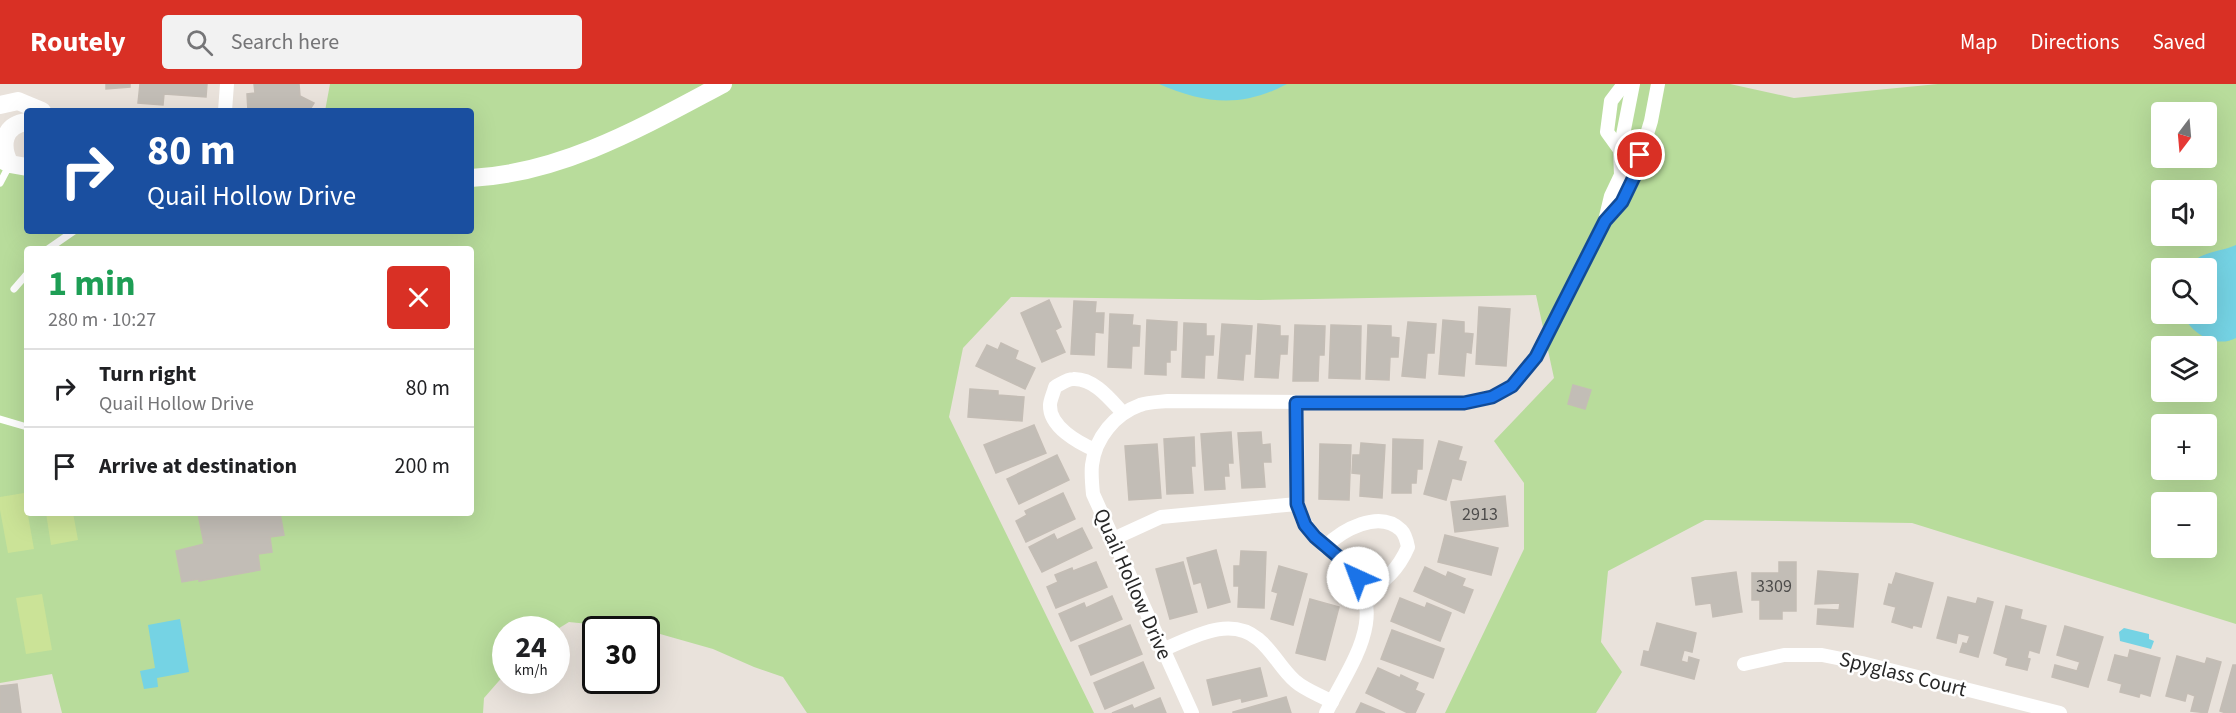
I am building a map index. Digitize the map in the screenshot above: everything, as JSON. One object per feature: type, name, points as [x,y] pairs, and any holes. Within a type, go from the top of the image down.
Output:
[{"type":"street","points":[[225,108],[227,84]]},
{"type":"street","points":[[474,178],[518,172],[578,155],[628,134],[723,84]]},
{"type":"street","name":"Quail Hollow Drive","points":[[1620,150],[1606,132],[1611,101],[1624,84]]},
{"type":"street","name":"Quail Hollow Drive","points":[[1192,713],[1093,494],[1091,467],[1095,450],[1106,430],[1123,413],[1142,404],[1168,401],[1464,403],[1492,397],[1512,386],[1536,357],[1605,221],[1611,196],[1621,175],[1620,150],[1633,84]]},
{"type":"street","name":"Quail Hollow Drive","points":[[1605,221],[1622,202],[1634,177],[1651,121],[1658,84]]},
{"type":"street","points":[[0,105],[18,101],[35,108]]},
{"type":"street","points":[[12,164],[5,157],[2,147],[3,138],[15,124],[24,122]]},
{"type":"street","points":[[1620,150],[1640,155]]},
{"type":"street","points":[[1095,450],[1082,444],[1056,423],[1050,406],[1055,387],[1071,379],[1087,381],[1109,398],[1123,413]]},
{"type":"street","points":[[1162,650],[1212,630],[1227,628],[1246,631],[1258,639],[1296,682],[1329,707],[1359,648],[1367,626],[1364,593],[1358,578],[1305,525],[1297,504],[1296,403]]},
{"type":"street","points":[[1113,539],[1161,517],[1297,504]]},
{"type":"street","points":[[1325,547],[1338,534],[1372,521],[1388,522],[1403,531],[1408,547],[1401,564],[1376,588],[1364,593]]},
{"type":"street","name":"Spyglass Court","points":[[1744,664],[1784,655],[1822,655],[2060,713]]},
{"type":"lane","points":[[0,183],[12,164]]},
{"type":"lane","points":[[52,246],[70,234]]},
{"type":"lane","points":[[14,289],[24,277]]},
{"type":"lane","points":[[0,419],[24,426]]},
{"type":"green space","points":[[330,84],[1730,84],[1794,98],[1938,84],[2236,84],[2236,624],[1912,523],[1705,520],[1608,571],[1601,642],[1622,672],[1596,713],[1445,713],[1524,549],[1524,483],[1494,441],[1554,378],[1536,295],[1260,300],[1011,297],[963,348],[949,417],[1094,713],[807,713],[783,677],[713,649],[660,634],[660,616],[582,616],[582,623],[570,622],[570,616],[492,616],[492,689],[484,698],[483,713],[62,713],[52,674],[0,683],[0,163],[24,162],[24,234],[474,234],[474,108],[326,108]]},
{"type":"green space","points":[[24,493],[24,516],[28,516],[34,549],[8,553],[0,510],[0,497]]},
{"type":"green space","points":[[46,516],[74,516],[78,540],[51,545]]},
{"type":"green space","points":[[42,594],[52,650],[26,654],[16,598]]},
{"type":"water","points":[[1159,84],[1287,84],[1254,97],[1223,100],[1192,96]]},
{"type":"water","points":[[2236,245],[2236,338],[2228,341],[2217,341],[2217,336],[2203,336],[2188,324],[2217,324],[2217,258],[2199,258]]},
{"type":"water","points":[[180,619],[189,672],[157,678],[158,687],[144,689],[140,671],[155,668],[148,625]]},
{"type":"water","points":[[2124,628],[2149,634],[2149,639],[2154,641],[2151,649],[2120,641],[2119,632]]},
{"type":"building","points":[[106,84],[130,84],[130,87],[106,89]]},
{"type":"building","points":[[140,84],[207,84],[206,97],[164,94],[163,105],[138,103]]},
{"type":"building","points":[[254,84],[299,84],[300,96],[314,103],[311,108],[248,108],[247,94],[255,93]]},
{"type":"building","points":[[1049,300],[1061,327],[1055,330],[1065,352],[1042,362],[1021,313]]},
{"type":"building","points":[[1074,301],[1096,302],[1095,313],[1104,313],[1103,333],[1095,332],[1094,355],[1071,354]]},
{"type":"building","points":[[1479,307],[1510,309],[1506,366],[1476,364]]},
{"type":"building","points":[[1110,314],[1133,315],[1132,325],[1140,326],[1139,346],[1132,346],[1131,368],[1108,367]]},
{"type":"building","points":[[1147,320],[1177,322],[1176,350],[1170,350],[1170,362],[1166,362],[1166,375],[1145,374]]},
{"type":"building","points":[[1443,320],[1464,322],[1464,333],[1473,334],[1471,353],[1466,352],[1464,376],[1439,374]]},
{"type":"building","points":[[1408,322],[1436,324],[1434,353],[1427,353],[1425,378],[1402,376]]},
{"type":"building","points":[[1184,323],[1206,324],[1206,336],[1214,336],[1213,355],[1205,355],[1204,378],[1182,377]]},
{"type":"building","points":[[1222,324],[1252,326],[1250,354],[1245,354],[1243,380],[1218,378]]},
{"type":"building","points":[[1258,324],[1280,326],[1280,336],[1288,336],[1287,354],[1280,354],[1278,378],[1255,377]]},
{"type":"building","points":[[1295,325],[1325,326],[1324,355],[1319,355],[1318,381],[1293,381]]},
{"type":"building","points":[[1331,325],[1361,326],[1360,379],[1329,378]]},
{"type":"building","points":[[1368,325],[1391,326],[1391,337],[1399,338],[1398,357],[1390,357],[1389,380],[1366,379]]},
{"type":"building","points":[[1001,343],[1018,351],[1015,359],[1035,368],[1025,389],[976,366],[987,345],[998,350]]},
{"type":"building","points":[[1573,385],[1591,390],[1585,409],[1568,404]]},
{"type":"building","points":[[970,389],[998,391],[998,395],[1024,397],[1022,421],[968,417]]},
{"type":"building","points":[[1034,425],[1046,453],[996,473],[984,445]]},
{"type":"building","points":[[1231,432],[1233,463],[1228,463],[1229,476],[1224,476],[1225,489],[1205,490],[1201,434]]},
{"type":"building","points":[[1261,432],[1262,445],[1270,444],[1271,462],[1263,462],[1265,487],[1242,488],[1238,433]]},
{"type":"building","points":[[1194,437],[1195,466],[1191,466],[1193,493],[1167,494],[1164,439]]},
{"type":"building","points":[[1393,439],[1423,440],[1422,469],[1417,469],[1416,483],[1411,483],[1411,493],[1392,493]]},
{"type":"building","points":[[1439,441],[1462,447],[1458,460],[1466,462],[1461,480],[1452,478],[1446,500],[1424,494]]},
{"type":"building","points":[[1361,443],[1385,445],[1382,498],[1360,496],[1361,474],[1352,473],[1353,455],[1360,455]]},
{"type":"building","points":[[1157,444],[1161,498],[1129,500],[1125,446]]},
{"type":"building","points":[[1320,444],[1351,445],[1349,500],[1319,499]]},
{"type":"building","points":[[1057,455],[1069,480],[1019,504],[1007,479]]},
{"type":"building","points":[[1063,493],[1075,519],[1026,542],[1016,521],[1027,515],[1025,511]]},
{"type":"building","points":[[1505,496],[1508,526],[1455,532],[1451,502]]},
{"type":"building","points":[[199,516],[281,516],[284,535],[270,537],[272,552],[258,554],[260,570],[182,582],[176,551],[204,544]]},
{"type":"building","points":[[1082,528],[1092,548],[1042,572],[1029,547],[1054,534],[1057,540]]},
{"type":"building","points":[[1445,535],[1498,548],[1491,575],[1438,562]]},
{"type":"building","points":[[1216,550],[1230,602],[1208,608],[1201,582],[1194,584],[1187,558]]},
{"type":"building","points":[[1241,551],[1266,552],[1264,608],[1238,607],[1239,586],[1234,586],[1234,566],[1240,566]]},
{"type":"building","points":[[1096,562],[1107,587],[1056,608],[1047,587],[1058,582],[1055,575]]},
{"type":"building","points":[[1183,562],[1197,612],[1170,619],[1156,569]]},
{"type":"building","points":[[1779,562],[1796,562],[1796,611],[1782,611],[1782,619],[1760,619],[1760,600],[1752,600],[1752,573],[1779,573]]},
{"type":"building","points":[[1279,566],[1307,574],[1293,625],[1271,619],[1278,593],[1272,591]]},
{"type":"building","points":[[1425,567],[1446,577],[1448,572],[1465,579],[1462,586],[1473,590],[1464,613],[1414,591]]},
{"type":"building","points":[[1818,571],[1858,574],[1853,627],[1817,624],[1818,609],[1839,610],[1840,603],[1815,604]]},
{"type":"building","points":[[1736,572],[1742,612],[1713,617],[1711,603],[1696,605],[1692,578]]},
{"type":"building","points":[[1896,573],[1933,583],[1921,627],[1913,625],[1912,628],[1892,622],[1896,607],[1884,604],[1889,584],[1892,585]]},
{"type":"building","points":[[1112,596],[1122,619],[1071,641],[1059,614],[1084,603],[1086,608]]},
{"type":"building","points":[[1948,597],[1976,604],[1978,598],[1993,602],[1978,657],[1960,652],[1963,643],[1967,644],[1970,636],[1958,633],[1956,643],[1937,638]]},
{"type":"building","points":[[1400,598],[1425,608],[1427,603],[1451,613],[1440,641],[1391,621]]},
{"type":"building","points":[[1310,599],[1339,607],[1325,660],[1296,653]]},
{"type":"building","points":[[2006,606],[2022,610],[2020,619],[2046,626],[2039,653],[2029,650],[2027,658],[2030,659],[2027,670],[2006,665],[2008,658],[1994,653]]},
{"type":"building","points":[[1657,623],[1696,633],[1692,652],[1684,650],[1681,661],[1688,663],[1689,657],[1699,660],[1694,679],[1641,665],[1644,651],[1649,652]]},
{"type":"building","points":[[1130,625],[1142,654],[1091,675],[1079,646]]},
{"type":"building","points":[[2065,626],[2103,637],[2088,687],[2052,677],[2055,665],[2077,671],[2080,662],[2057,655]]},
{"type":"building","points":[[1392,630],[1444,649],[1433,678],[1381,659]]},
{"type":"building","points":[[2130,650],[2160,658],[2150,696],[2140,693],[2139,697],[2120,692],[2122,684],[2108,680],[2115,655],[2128,658]]},
{"type":"building","points":[[2177,656],[2205,664],[2207,658],[2221,662],[2207,713],[2191,711],[2195,696],[2187,693],[2185,701],[2166,696]]},
{"type":"building","points":[[1143,662],[1154,688],[1105,709],[1094,683]]},
{"type":"building","points":[[2233,665],[2236,665],[2236,713],[2226,713],[2220,711]]},
{"type":"building","points":[[1260,668],[1267,696],[1242,702],[1241,698],[1213,705],[1207,680]]},
{"type":"building","points":[[1378,668],[1418,683],[1415,690],[1424,694],[1415,713],[1408,713],[1366,693]]},
{"type":"building","points":[[17,684],[21,713],[0,713],[0,686]]},
{"type":"building","points":[[1286,697],[1291,713],[1233,713],[1233,712]]},
{"type":"building","points":[[1160,698],[1166,713],[1112,713],[1132,705],[1134,709]]},
{"type":"building","points":[[1361,703],[1385,713],[1356,713]]},
{"type":"route","points":[[1358,578],[1305,525],[1297,504],[1296,403],[1464,403],[1492,397],[1512,386],[1536,357],[1605,221],[1622,202],[1634,177],[1640,155]]}]
